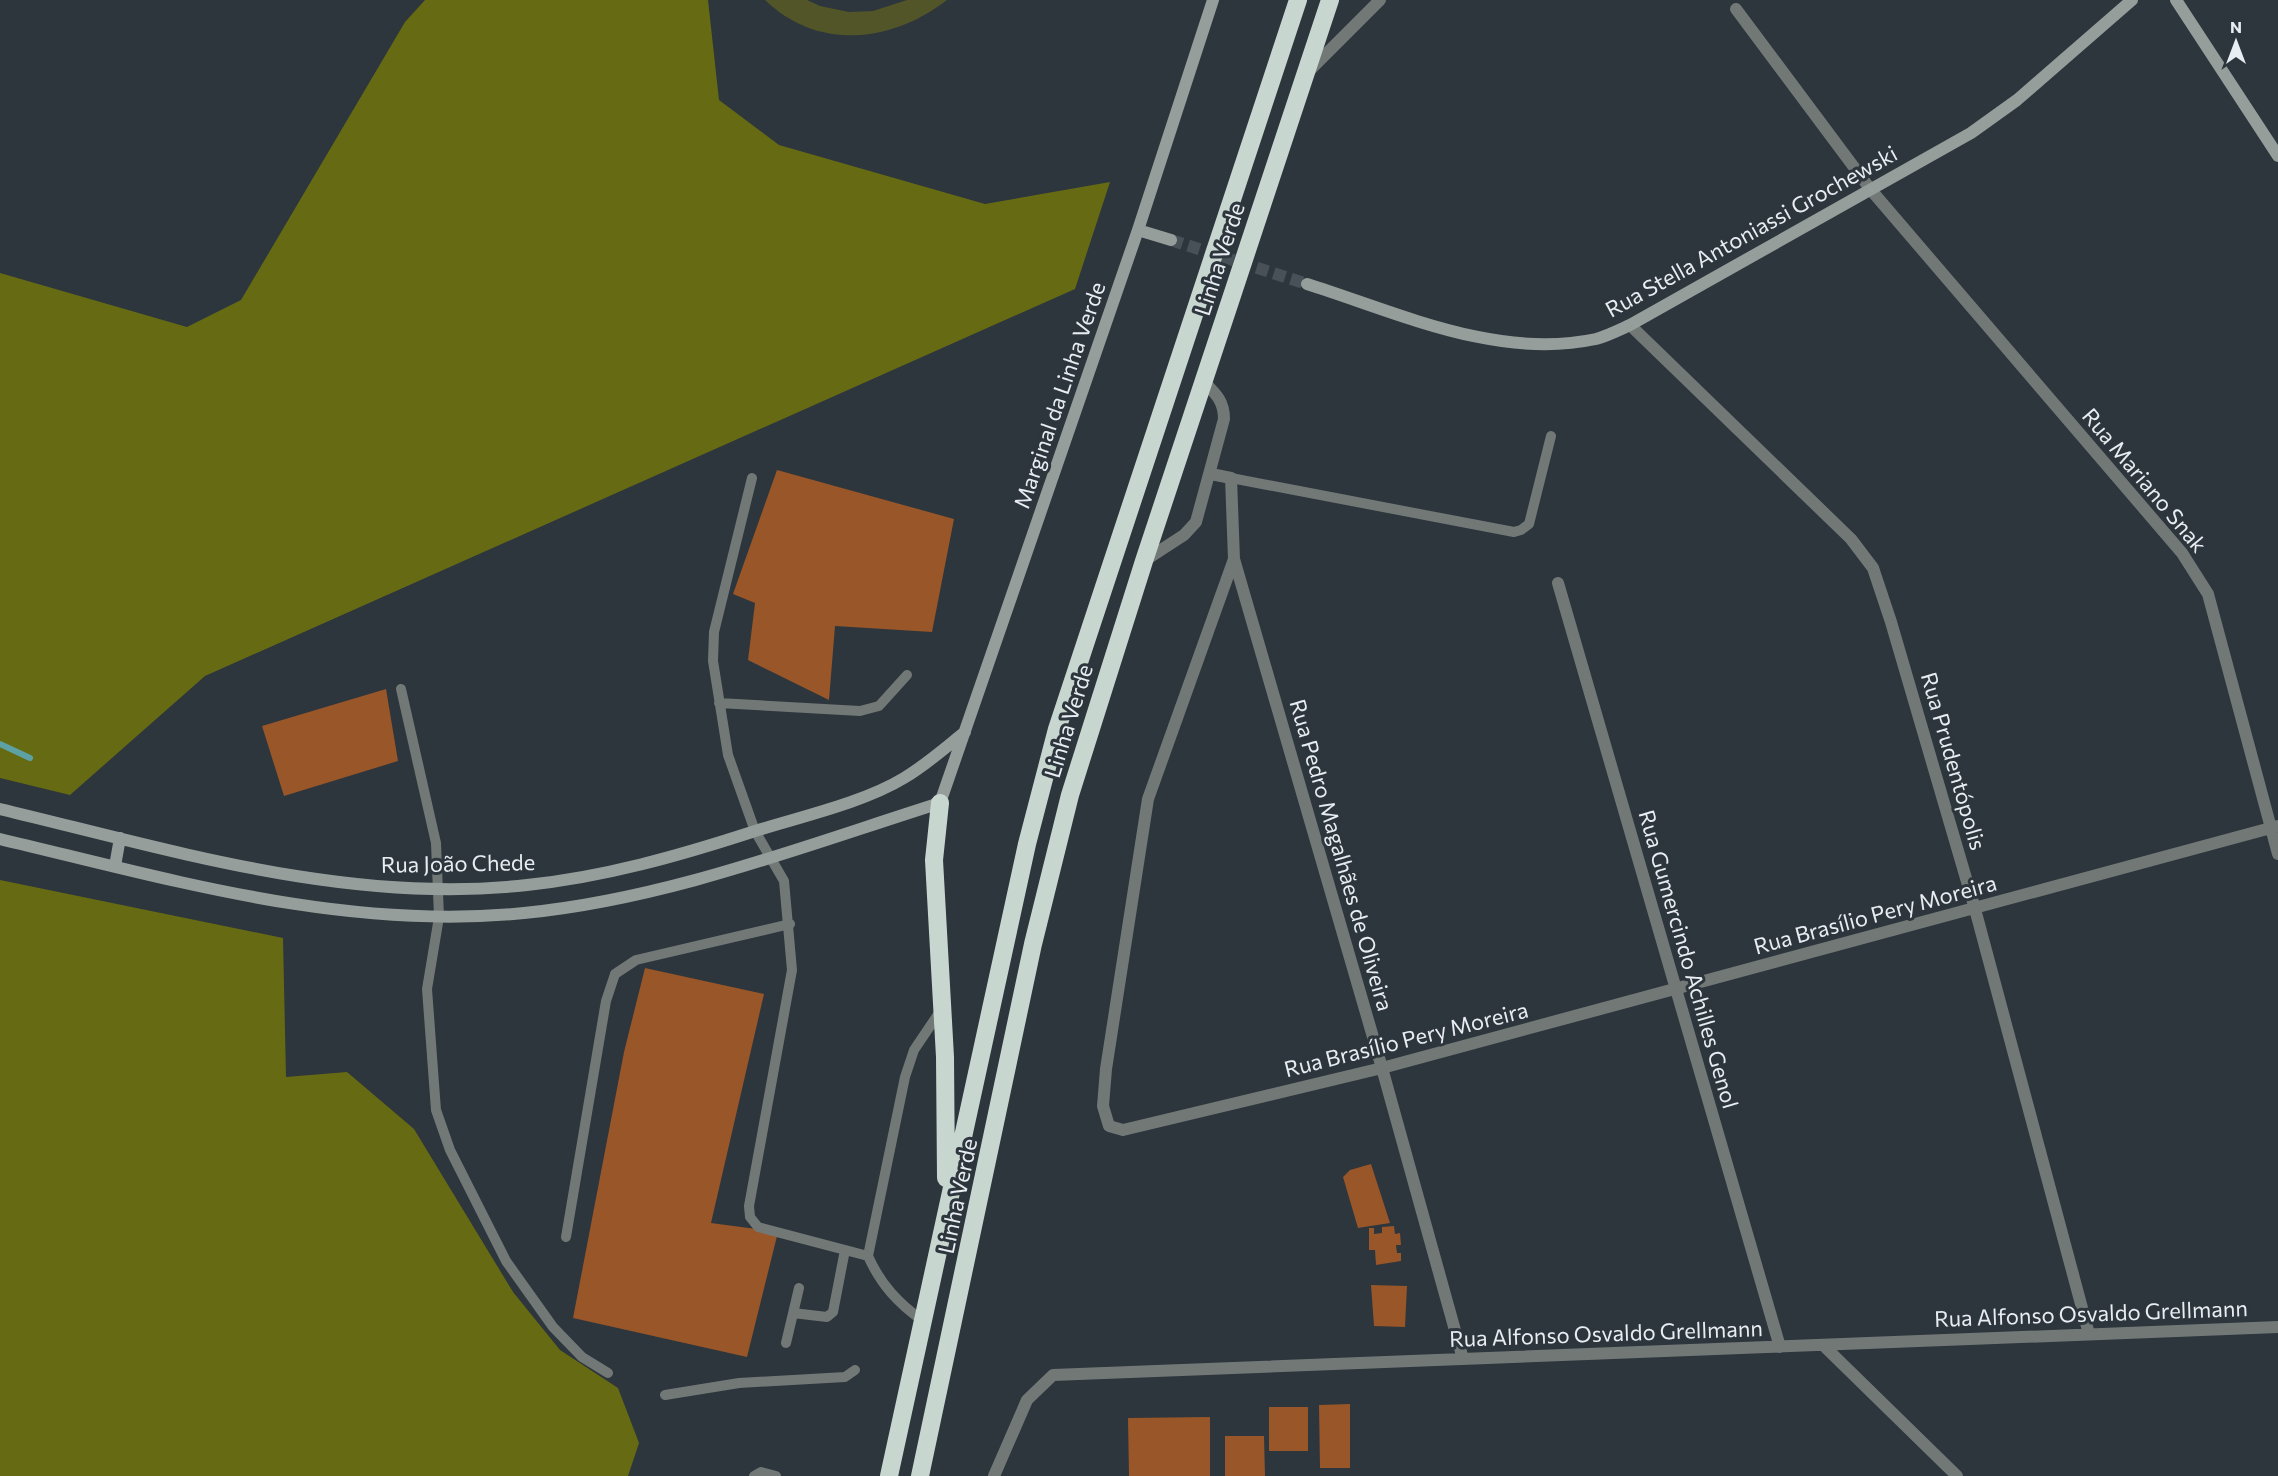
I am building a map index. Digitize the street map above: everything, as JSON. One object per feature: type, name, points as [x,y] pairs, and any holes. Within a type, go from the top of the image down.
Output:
[{"type":"highway","name":"Linha Verde","points":[[889,1476],[1027,844],[1057,729],[1298,0]]},
{"type":"highway","name":"Linha Verde","points":[[921,1476],[1050,871],[1097,705],[1330,0]]},
{"type":"highway","points":[[940,803],[934,860],[943,1007],[946,1213]]},
{"type":"main road","name":"Marginal da Linha Verde","points":[[940,803],[1138,230],[1213,0]]},
{"type":"main road","name":"Rua Stella Antoniassi Grochewski","points":[[1307,284],[1483,340],[1528,345],[1596,339],[1630,325],[1971,133],[2017,100],[2132,0]]},
{"type":"main road","points":[[2176,0],[2278,156]]},
{"type":"main road","points":[[1138,230],[1171,240]]},
{"type":"main road","name":"Rua João Chede","points":[[0,809],[285,875],[364,885],[440,889],[525,885],[597,874],[666,859],[864,796],[902,780],[966,732]]},
{"type":"main road","points":[[0,839],[203,888],[297,906],[378,915],[439,917],[525,913],[583,905],[665,888],[940,803]]},
{"type":"main road","points":[[115,866],[120,837]]},
{"type":"street","points":[[1304,76],[1380,0]]},
{"type":"street","name":"Rua Mariano Snak","points":[[1736,9],[1871,190],[2182,553],[2208,594],[2275,827],[2278,854]]},
{"type":"street","name":"Rua Prudentópolis","points":[[1630,325],[1851,539],[1873,568],[1975,909],[2089,1334]]},
{"type":"street","points":[[1144,561],[1184,535],[1196,522],[1211,474],[1224,419],[1224,408],[1219,397],[1204,382]]},
{"type":"street","points":[[1211,474],[1231,478]]},
{"type":"street","name":"Rua Pedro Magalhães de Oliveira","points":[[1231,478],[1234,559],[1382,1068],[1463,1359]]},
{"type":"street","name":"Rua Brasílio Pery Moreira","points":[[1234,559],[1148,799],[1106,1069],[1103,1106],[1109,1126],[1124,1130],[1382,1068],[2275,827]]},
{"type":"street","name":"Rua Gumercindo Achilles Genol","points":[[1558,583],[1780,1347]]},
{"type":"street","name":"Rua Alfonso Osvaldo Grellmann","points":[[994,1476],[1027,1400],[1053,1376],[2278,1327]]},
{"type":"street","points":[[1823,1345],[1957,1476]]},
{"type":"lane","points":[[1231,478],[1514,532],[1529,524],[1551,436]]},
{"type":"lane","points":[[752,478],[714,632],[713,661],[728,755],[755,831],[784,881],[790,924],[792,970],[748,1206],[750,1217],[758,1227],[868,1256]]},
{"type":"lane","points":[[719,703],[860,711],[879,705],[907,675]]},
{"type":"lane","points":[[400,689],[436,843],[440,889],[439,917],[427,989],[436,1110],[450,1150],[506,1261],[553,1327],[582,1357],[608,1373]]},
{"type":"lane","points":[[566,1237],[606,1001],[615,974],[636,960],[790,924]]},
{"type":"lane","points":[[923,1321],[890,1294],[877,1276],[868,1256],[905,1077],[914,1050],[943,1007]]},
{"type":"lane","points":[[793,1313],[827,1317],[833,1312],[845,1250]]},
{"type":"lane","points":[[786,1343],[799,1288]]},
{"type":"lane","points":[[665,1395],[739,1383],[845,1377],[855,1370]]},
{"type":"lane","points":[[754,1476],[761,1472],[776,1476]]},
{"type":"green space","points":[[765,0],[807,0],[820,6],[849,12],[873,11],[907,0],[947,0],[903,25],[880,32],[856,35],[832,34],[809,28],[786,17]]},
{"type":"shaded area","points":[[425,0],[708,0],[719,100],[779,145],[985,204],[1110,182],[1075,289],[205,676],[70,795],[0,778],[0,273],[187,327],[241,300],[405,22]]},
{"type":"shaded area","points":[[0,880],[283,938],[286,1077],[347,1072],[414,1129],[513,1292],[560,1350],[618,1388],[639,1443],[628,1476],[0,1476]]},
{"type":"building","points":[[777,470],[954,519],[932,632],[835,626],[829,700],[748,660],[755,603],[733,594]]},
{"type":"building","points":[[386,689],[398,761],[284,796],[262,726]]},
{"type":"building","points":[[645,968],[764,994],[711,1223],[778,1232],[747,1357],[573,1318],[624,1052]]},
{"type":"building","points":[[1371,1164],[1390,1223],[1358,1228],[1343,1177],[1350,1170]]},
{"type":"building","points":[[1394,1226],[1395,1234],[1400,1233],[1401,1245],[1396,1245],[1397,1253],[1401,1253],[1401,1261],[1376,1265],[1375,1250],[1369,1250],[1369,1228],[1374,1228],[1374,1234],[1382,1233],[1382,1227]]},
{"type":"building","points":[[1371,1285],[1407,1286],[1405,1327],[1374,1326]]},
{"type":"building","points":[[1350,1404],[1350,1468],[1320,1468],[1319,1405]]},
{"type":"building","points":[[1269,1407],[1308,1407],[1308,1451],[1269,1451]]},
{"type":"building","points":[[1210,1417],[1210,1476],[1129,1476],[1128,1418]]},
{"type":"building","points":[[1225,1436],[1264,1436],[1265,1476],[1225,1476]]},
{"type":"waterway","points":[[0,744],[30,758]]},
{"type":"tunnel","points":[[1171,240],[1307,284]]}]
